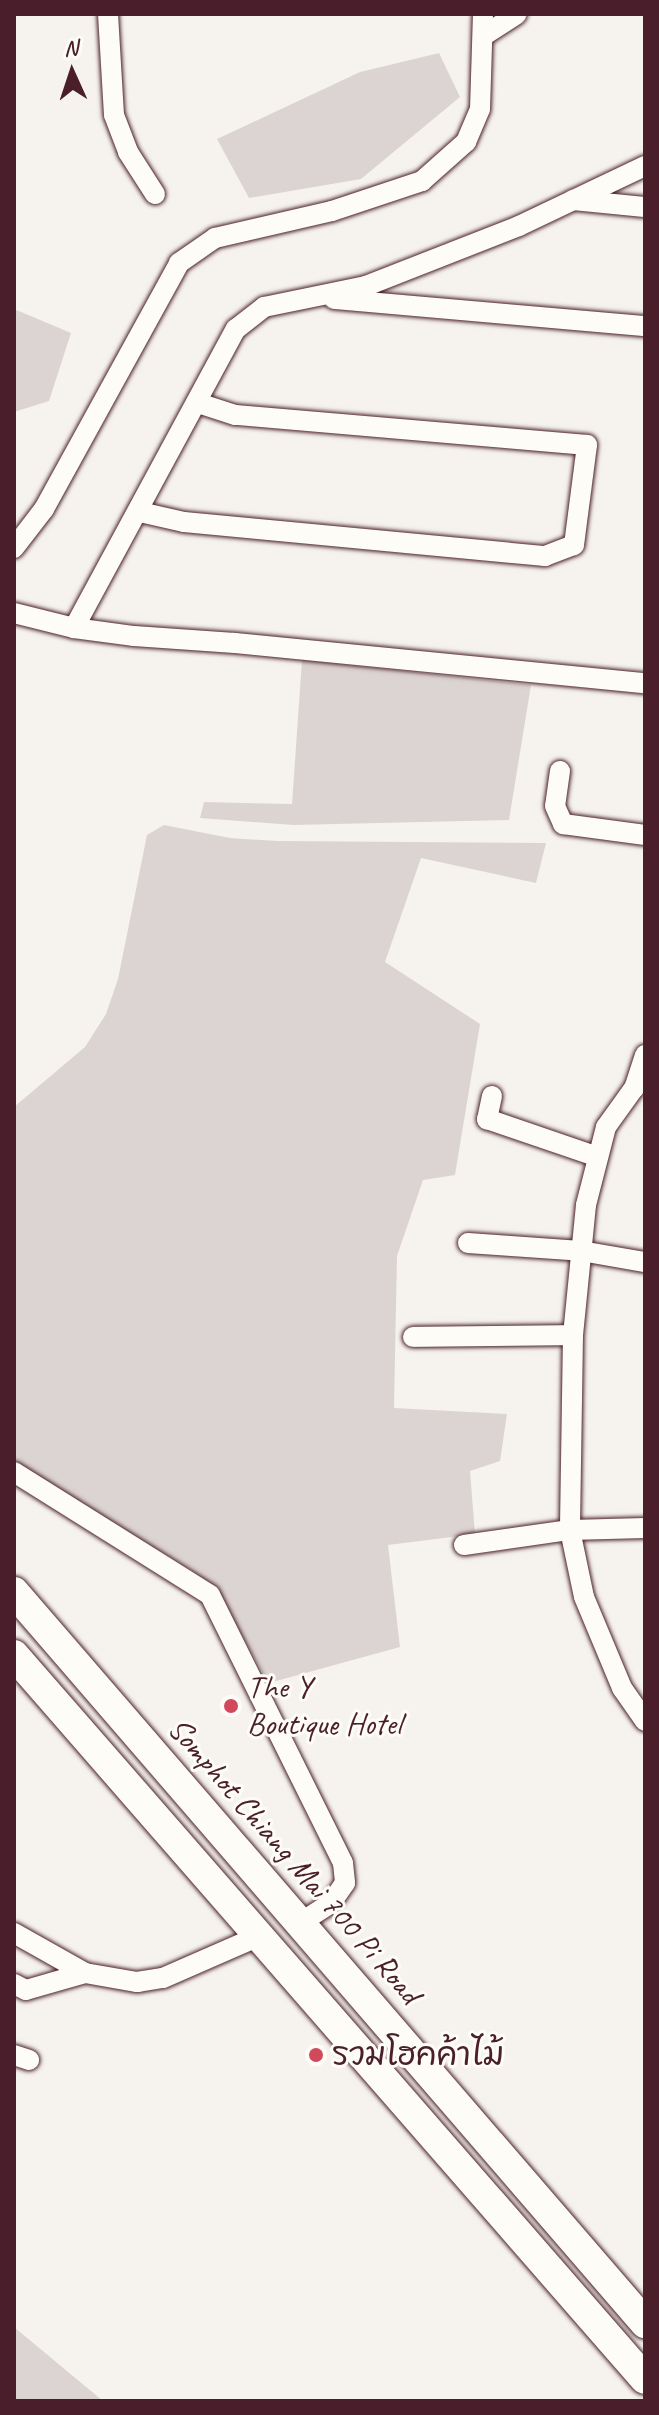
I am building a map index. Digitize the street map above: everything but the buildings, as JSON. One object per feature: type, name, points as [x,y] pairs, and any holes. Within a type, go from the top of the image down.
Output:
[{"type":"main road","name":"Somphot Chiang Mai 700 Pi Road","points":[[14,1592],[645,2323]]},
{"type":"main road","points":[[14,1655],[645,2379]]},
{"type":"street","points":[[108,14],[114,115],[128,152],[155,194]]},
{"type":"street","points":[[14,548],[44,509],[179,263],[215,238],[332,211],[422,181],[466,142],[480,109],[483,14]]},
{"type":"street","points":[[483,36],[517,14]]},
{"type":"street","points":[[74,628],[140,512],[236,329],[264,307],[366,286],[519,226],[645,166]]},
{"type":"street","points":[[573,200],[645,207]]},
{"type":"street","points":[[306,296],[645,326]]},
{"type":"street","points":[[140,512],[184,522],[545,556],[574,545],[587,445],[235,415],[199,403]]},
{"type":"street","points":[[14,613],[74,628],[645,683]]},
{"type":"street","points":[[560,771],[555,806],[563,824],[645,835]]},
{"type":"street","points":[[645,1055],[639,1091],[606,1127],[586,1205],[573,1335],[570,1530],[584,1597],[622,1688],[645,1721]]},
{"type":"street","points":[[492,1096],[487,1119],[598,1157]]},
{"type":"street","points":[[468,1243],[581,1251],[645,1262]]},
{"type":"street","points":[[413,1337],[573,1335]]},
{"type":"street","points":[[14,1472],[210,1595],[343,1863],[345,1883],[331,1903],[300,1923]]},
{"type":"street","points":[[464,1545],[570,1530],[645,1528]]},
{"type":"street","points":[[14,1933],[85,1973],[137,1982],[163,1978],[257,1937]]},
{"type":"street","points":[[14,1984],[26,1990],[85,1973]]},
{"type":"shaded area","points":[[439,53],[460,97],[361,179],[249,198],[217,139],[360,72]]},
{"type":"shaded area","points":[[14,309],[71,333],[49,401],[14,412]]},
{"type":"shaded area","points":[[302,660],[531,685],[509,820],[293,825],[200,818],[204,802],[292,804]]},
{"type":"shaded area","points":[[164,825],[230,838],[277,841],[546,843],[536,883],[421,858],[385,962],[480,1024],[455,1175],[423,1180],[397,1256],[394,1408],[507,1414],[500,1461],[470,1471],[475,1534],[388,1545],[400,1647],[269,1683],[216,1590],[190,1569],[14,1463],[14,1107],[85,1047],[106,1014],[118,979],[147,835]]},
{"type":"shaded area","points":[[14,2327],[103,2401],[14,2401]]},
{"type":"place","name":"The Y Boutique Hotel","points":[[231,1706]]},
{"type":"place","name":"รวมโฮคค้าไม้","points":[[316,2055]]}]
